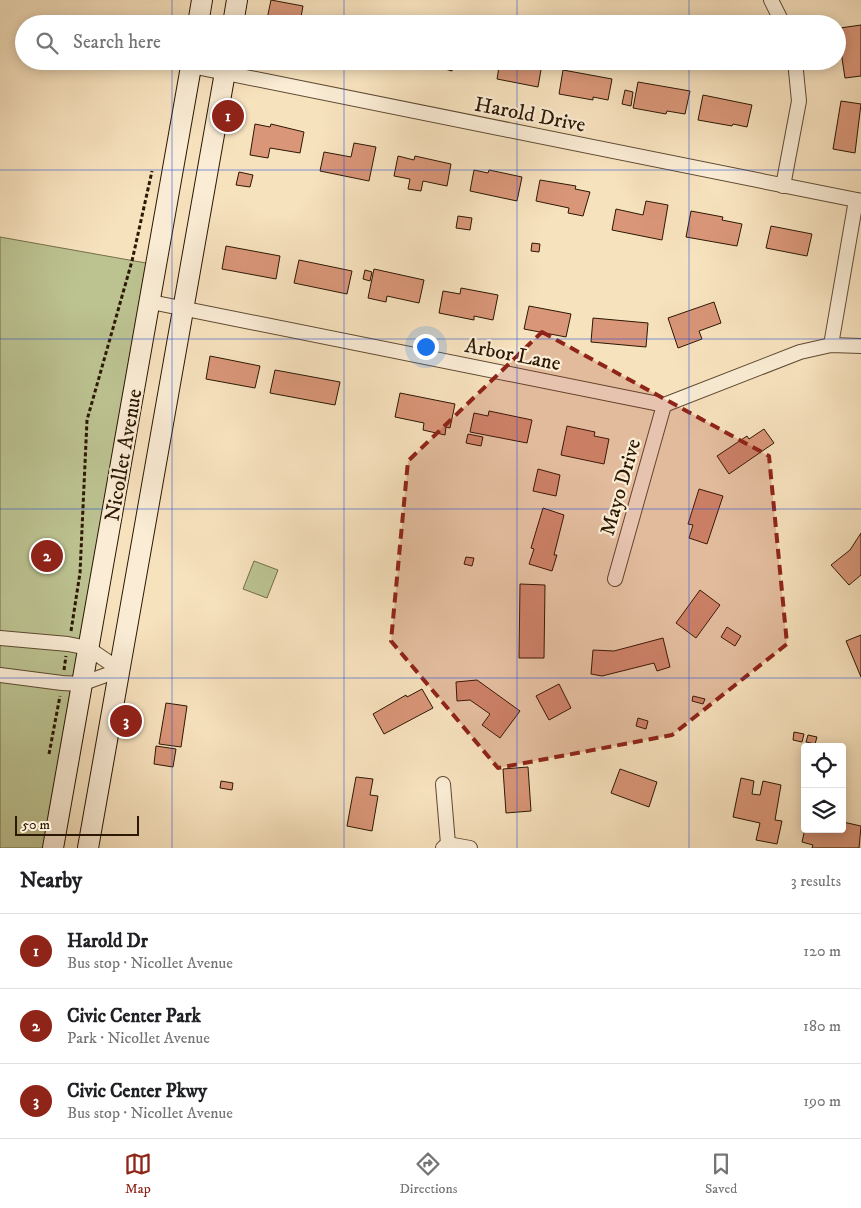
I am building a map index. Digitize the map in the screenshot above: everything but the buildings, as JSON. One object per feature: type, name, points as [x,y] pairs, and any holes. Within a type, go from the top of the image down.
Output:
[{"type":"main road","points":[[200,15],[202,0]]},
{"type":"main road","points":[[234,15],[237,0]]},
{"type":"main road","name":"Nicollet Avenue","points":[[53,848],[78,646],[151,302],[191,70]]},
{"type":"main road","name":"Nicollet Avenue","points":[[88,848],[225,70]]},
{"type":"street","points":[[771,0],[778,15]]},
{"type":"street","name":"Harold Drive","points":[[240,70],[783,186],[859,200]]},
{"type":"street","points":[[783,186],[799,101],[796,70]]},
{"type":"street","points":[[830,346],[859,200]]},
{"type":"street","name":"Arbor Lane","points":[[151,302],[664,405]]},
{"type":"street","points":[[664,405],[800,352],[830,346],[861,346]]},
{"type":"street","name":"Mayo Drive","points":[[615,579],[664,405]]},
{"type":"street","points":[[0,638],[78,646],[120,670]]},
{"type":"street","points":[[0,675],[72,683],[120,670]]},
{"type":"street","points":[[443,784],[446,846],[470,848]]},
{"type":"path","points":[[72,683],[78,646],[87,420],[132,261],[154,166]]},
{"type":"highlighted area","points":[[542,332],[769,456],[787,644],[672,735],[498,768],[391,641],[408,461]]},
{"type":"green space","points":[[0,237],[146,263],[43,848],[0,848]]},
{"type":"green space","points":[[254,561],[278,570],[267,598],[243,589]]},
{"type":"place","name":"Harold Dr","points":[[228,116]]},
{"type":"place","name":"Civic Center Park","points":[[47,556]]},
{"type":"place","name":"Civic Center Pkwy","points":[[126,721]]}]
